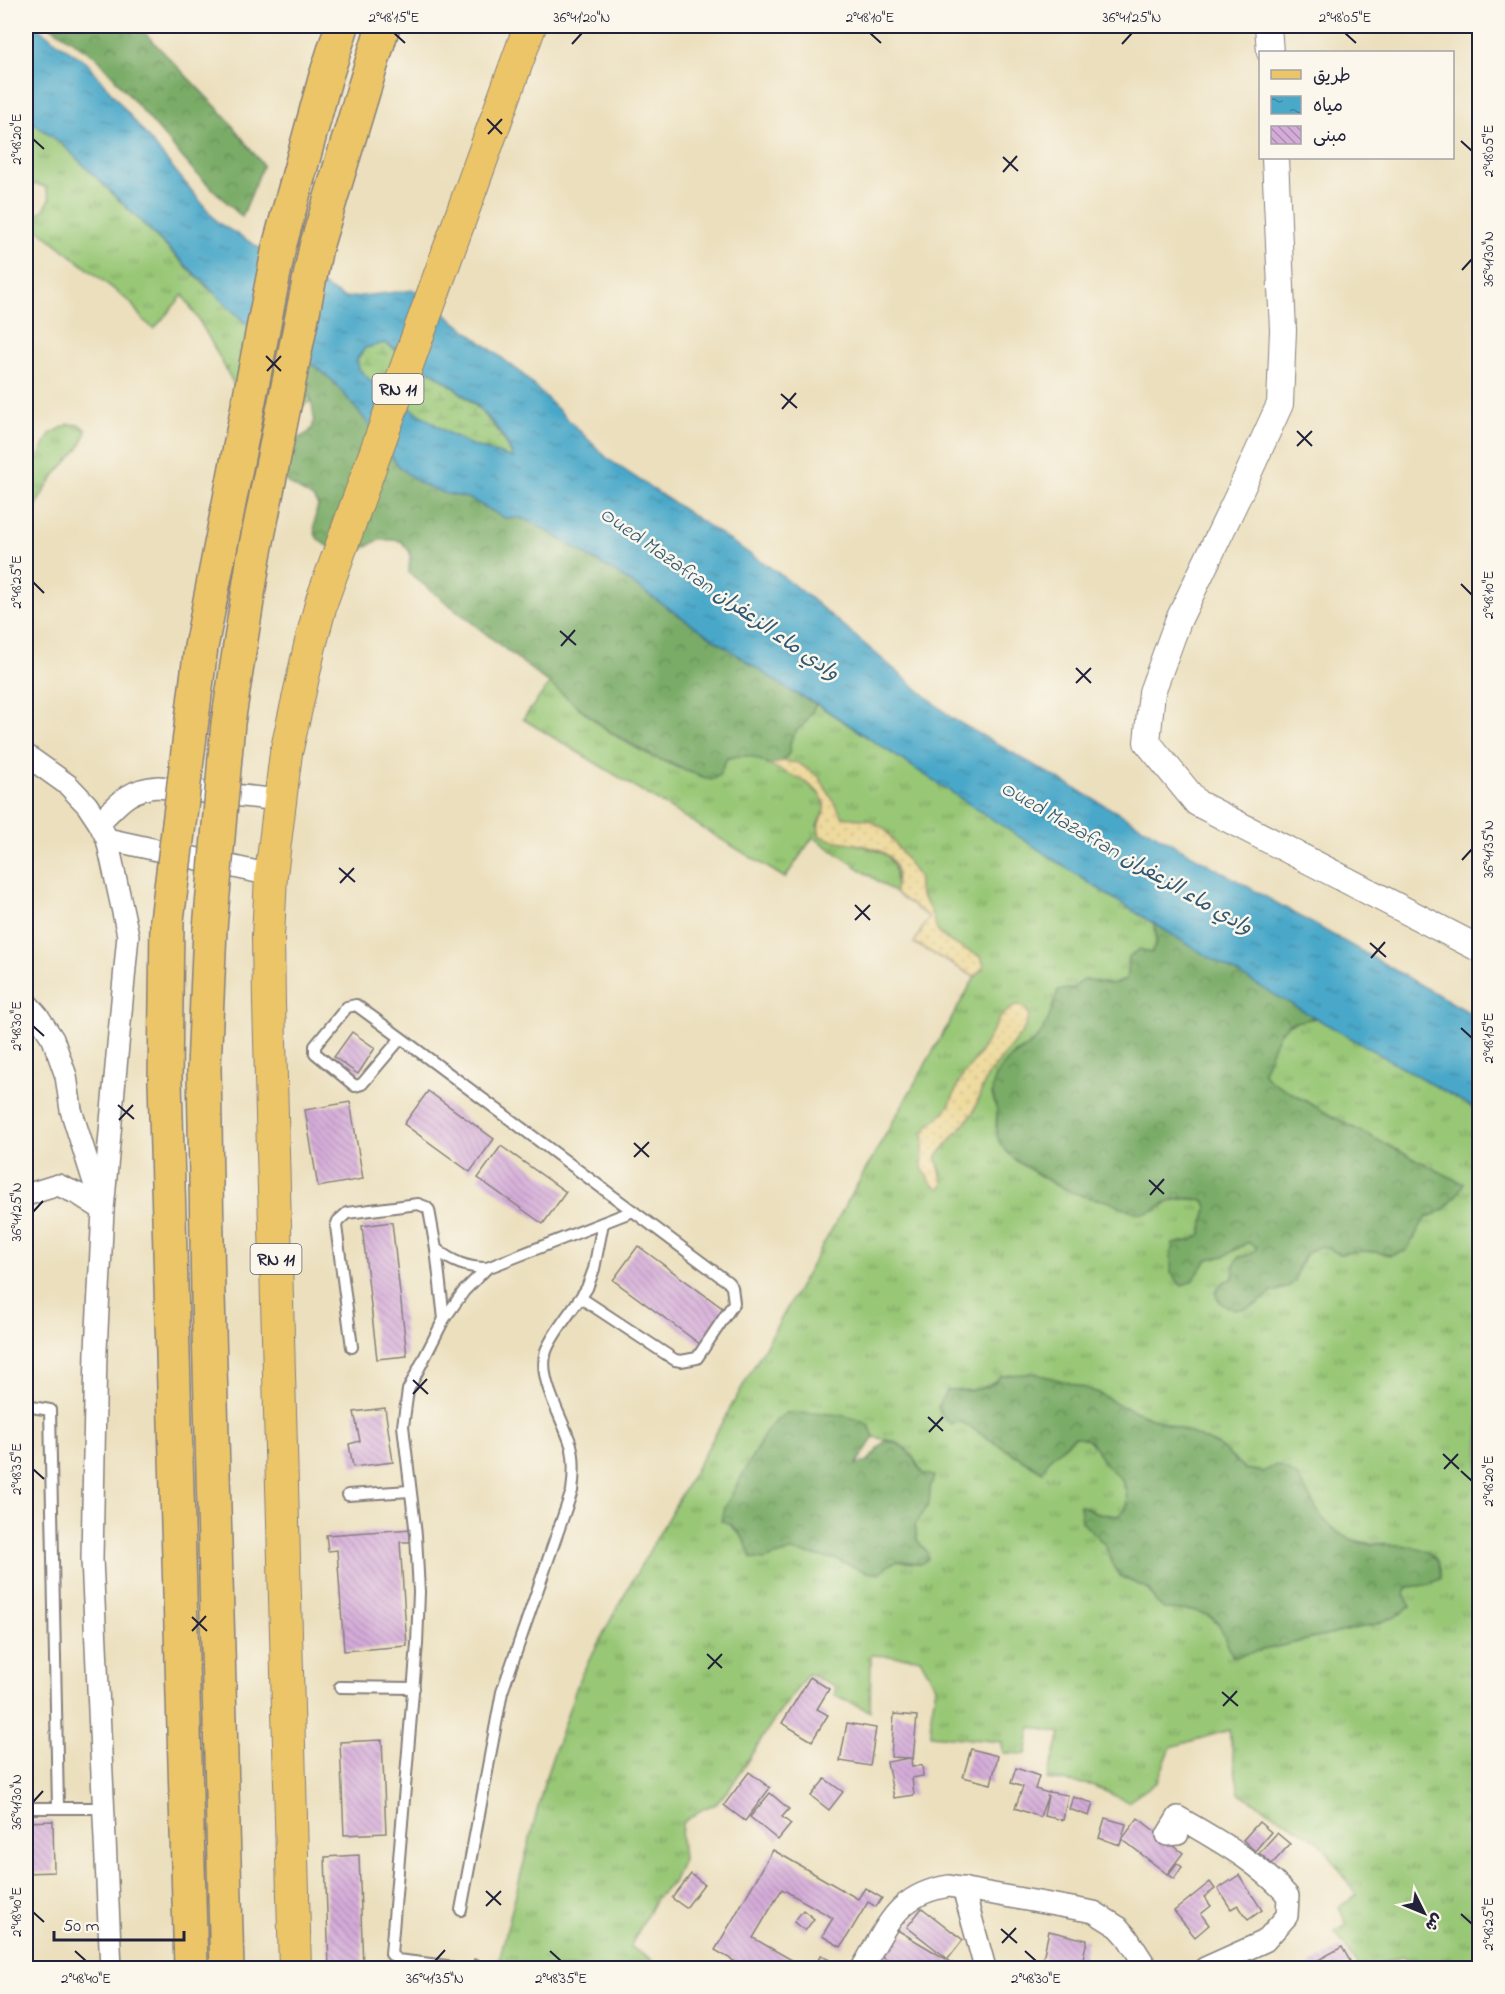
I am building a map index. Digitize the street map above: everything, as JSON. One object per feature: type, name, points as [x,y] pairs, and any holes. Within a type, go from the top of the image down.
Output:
[{"type":"highway","points":[[191,1968],[165,1081],[167,920],[201,647],[279,247],[324,79],[342,26]]},
{"type":"highway","points":[[227,1968],[208,1295],[204,1068],[210,929],[228,723],[256,545],[316,247],[383,26]]},
{"type":"main road","name":"RN 11","points":[[295,1968],[268,937],[271,875],[280,800],[294,711],[322,600],[458,219],[530,26]]},
{"type":"street","points":[[1268,26],[1270,51]]},
{"type":"street","points":[[1275,159],[1283,330],[1280,404],[1238,498],[1178,621],[1152,692],[1147,742],[1197,802],[1479,949]]},
{"type":"street","points":[[26,755],[68,785],[87,805],[103,831],[129,934],[103,1210],[96,1350],[92,1559],[111,1968]]},
{"type":"street","points":[[103,831],[126,796],[141,788],[158,787],[280,800]]},
{"type":"street","points":[[103,831],[271,875]]},
{"type":"street","points":[[26,1002],[53,1039],[66,1076],[71,1110],[103,1210]]},
{"type":"street","points":[[26,1195],[58,1185],[78,1194],[103,1210]]},
{"type":"street","points":[[1178,1834],[1167,1835],[1178,1817],[1245,1856],[1288,1896],[1287,1916],[1265,1941],[1205,1968]]},
{"type":"street","points":[[862,1968],[892,1917],[904,1904],[919,1894],[949,1886],[1094,1912],[1118,1927],[1147,1968]]},
{"type":"street","points":[[963,1888],[985,1968]]},
{"type":"lane","points":[[401,1038],[362,1084],[355,1086],[315,1053],[315,1046],[350,1005],[356,1005],[401,1038],[633,1211],[728,1281],[732,1287],[734,1303],[696,1358],[681,1361],[675,1360],[581,1298]]},
{"type":"lane","points":[[352,1347],[336,1227],[342,1216],[353,1211],[422,1205],[429,1210],[444,1319]]},
{"type":"lane","points":[[451,1968],[397,1960],[391,1954],[414,1688],[419,1592],[416,1535],[404,1435],[404,1408],[408,1390],[444,1319],[464,1291],[487,1268],[633,1211]]},
{"type":"lane","points":[[461,1910],[502,1692],[572,1491],[574,1468],[571,1445],[546,1378],[544,1360],[551,1343],[581,1298],[594,1269],[603,1223]]},
{"type":"lane","points":[[436,1249],[454,1262],[465,1266],[487,1268]]},
{"type":"lane","points":[[26,1406],[50,1410],[58,1807]]},
{"type":"lane","points":[[348,1495],[410,1491]]},
{"type":"lane","points":[[340,1687],[414,1688]]},
{"type":"lane","points":[[26,1808],[104,1808]]},
{"type":"green space","points":[[50,26],[138,26],[225,116],[263,165],[242,217],[194,171],[97,58]]},
{"type":"green space","points":[[26,118],[63,145],[210,290],[299,361],[311,401],[281,420],[270,421],[261,417],[243,399],[183,295],[154,329],[142,319],[131,303],[29,222],[45,208],[50,198],[45,187],[37,184],[26,185]]},
{"type":"green space","points":[[384,343],[440,378],[475,406],[490,421],[513,458],[471,445],[448,433],[372,382],[359,369],[357,359],[365,348]]},
{"type":"green space","points":[[299,361],[315,366],[334,382],[364,418],[400,468],[443,493],[468,498],[505,518],[522,518],[542,528],[615,572],[792,692],[816,704],[806,722],[796,731],[791,740],[789,753],[783,761],[769,765],[749,756],[727,758],[719,776],[711,780],[654,757],[609,731],[409,573],[410,552],[401,541],[379,540],[353,555],[332,548],[319,540],[314,528],[318,505],[313,498],[288,483],[279,472],[285,445],[310,431],[313,425],[313,407]]},
{"type":"green space","points":[[69,424],[80,425],[86,430],[84,437],[78,450],[46,488],[26,531],[26,477],[50,434]]},
{"type":"green space","points":[[550,683],[619,738],[644,753],[684,770],[711,780],[719,775],[727,758],[740,755],[754,757],[804,780],[823,798],[825,808],[817,826],[842,840],[873,849],[887,856],[895,869],[895,893],[813,837],[785,878],[523,719]]},
{"type":"green space","points":[[816,704],[1154,923],[1155,946],[1151,953],[1129,957],[1126,980],[1105,984],[1087,980],[1073,989],[1058,990],[1049,1018],[1039,1036],[1029,1046],[1015,1053],[996,1076],[992,1095],[997,1110],[996,1128],[1016,1161],[1053,1184],[1084,1196],[1156,1211],[1167,1203],[1179,1200],[1205,1201],[1207,1208],[1201,1234],[1193,1240],[1173,1244],[1192,1281],[1208,1259],[1225,1256],[1248,1242],[1258,1247],[1252,1254],[1234,1265],[1234,1278],[1224,1282],[1239,1309],[1255,1305],[1273,1292],[1286,1288],[1295,1280],[1299,1266],[1309,1250],[1321,1246],[1340,1254],[1360,1251],[1390,1255],[1406,1251],[1426,1216],[1335,1118],[1269,1080],[1263,1073],[1273,1044],[1286,1026],[1316,1018],[1479,1111],[1479,1968],[1411,1968],[1404,1956],[1371,1968],[1360,1968],[1335,1932],[1347,1925],[1339,1907],[1357,1895],[1321,1843],[1239,1793],[1229,1730],[1171,1747],[1157,1782],[1128,1802],[1092,1785],[1047,1779],[1061,1733],[1031,1727],[1026,1754],[1003,1753],[1002,1742],[931,1735],[931,1715],[936,1687],[920,1658],[871,1655],[870,1711],[835,1696],[835,1686],[808,1674],[771,1724],[732,1785],[716,1804],[704,1808],[682,1823],[683,1859],[673,1883],[657,1897],[630,1947],[651,1959],[650,1968],[497,1968],[546,1776],[580,1677],[975,977],[984,966],[981,957],[951,942],[937,930],[929,908],[919,892],[919,878],[885,829],[843,817],[824,786],[812,772],[794,763],[783,761],[789,753],[791,740],[796,731],[806,722]],"holes":[[[1018,1005],[1026,1009],[1023,1031],[986,1078],[973,1113],[936,1157],[942,1175],[922,1169],[924,1133],[950,1104],[960,1080],[1010,1009]],[[1001,1376],[1099,1393],[1121,1406],[1219,1446],[1245,1469],[1297,1476],[1316,1512],[1329,1528],[1352,1539],[1368,1543],[1385,1543],[1426,1585],[1408,1587],[1404,1596],[1411,1606],[1402,1613],[1376,1624],[1233,1657],[1220,1628],[1210,1617],[1203,1613],[1163,1606],[1144,1587],[1124,1579],[1116,1572],[1106,1546],[1086,1526],[1080,1506],[1097,1513],[1117,1516],[1126,1509],[1127,1493],[1120,1477],[1103,1462],[1095,1446],[1085,1437],[1075,1437],[1048,1460],[1042,1472],[960,1421],[948,1390],[976,1389],[988,1385]],[[786,1413],[869,1425],[874,1437],[899,1443],[911,1454],[923,1474],[934,1476],[930,1488],[929,1504],[915,1525],[917,1540],[926,1551],[921,1564],[895,1561],[866,1572],[838,1560],[746,1541],[727,1522],[726,1505],[766,1432]]]},
{"type":"green space","points":[[1154,923],[1316,1018],[1290,1023],[1279,1033],[1263,1072],[1269,1080],[1335,1118],[1464,1184],[1448,1205],[1438,1213],[1426,1217],[1406,1251],[1390,1255],[1360,1251],[1340,1254],[1321,1246],[1310,1251],[1302,1259],[1293,1283],[1271,1293],[1250,1307],[1231,1308],[1221,1303],[1215,1291],[1224,1282],[1233,1278],[1234,1265],[1239,1257],[1252,1254],[1257,1247],[1248,1242],[1225,1256],[1208,1259],[1192,1281],[1182,1286],[1171,1273],[1173,1244],[1193,1240],[1201,1234],[1207,1208],[1205,1201],[1179,1198],[1151,1212],[1136,1212],[1110,1202],[1083,1196],[1062,1187],[1035,1173],[1011,1156],[1003,1147],[997,1136],[997,1112],[992,1092],[999,1072],[1009,1059],[1032,1044],[1039,1036],[1048,1020],[1058,990],[1073,989],[1087,980],[1111,984],[1126,980],[1129,957],[1140,949],[1151,953],[1154,949],[1156,939]]},
{"type":"green space","points":[[1033,1373],[1099,1393],[1121,1406],[1193,1434],[1219,1446],[1245,1469],[1263,1472],[1276,1465],[1292,1473],[1333,1529],[1350,1539],[1364,1543],[1404,1545],[1426,1551],[1435,1557],[1439,1566],[1440,1579],[1426,1585],[1408,1587],[1404,1596],[1411,1606],[1402,1613],[1376,1624],[1233,1657],[1218,1623],[1210,1616],[1195,1611],[1164,1609],[1156,1602],[1149,1589],[1120,1576],[1113,1566],[1105,1545],[1082,1522],[1080,1505],[1097,1513],[1117,1516],[1126,1509],[1127,1497],[1122,1480],[1105,1464],[1091,1442],[1074,1437],[1048,1460],[1043,1472],[960,1421],[951,1425],[940,1413],[938,1406],[947,1390],[969,1391],[988,1387],[1001,1376]]},
{"type":"green space","points":[[786,1413],[829,1414],[859,1420],[869,1425],[874,1437],[856,1465],[868,1461],[885,1441],[898,1444],[912,1457],[923,1474],[934,1476],[930,1488],[929,1504],[915,1525],[917,1540],[926,1551],[928,1559],[921,1564],[903,1561],[893,1563],[879,1574],[866,1572],[838,1560],[791,1551],[764,1560],[751,1558],[737,1530],[721,1521],[726,1505],[766,1432]]},
{"type":"sand","points":[[783,761],[798,763],[819,777],[843,817],[869,820],[885,829],[919,878],[919,892],[930,911],[937,930],[951,942],[981,957],[984,966],[975,977],[914,943],[929,917],[895,893],[897,874],[894,863],[877,849],[820,836],[819,825],[824,802],[813,788],[794,776],[769,765]]},
{"type":"sand","points":[[1018,1005],[1026,1009],[1029,1017],[1023,1031],[986,1078],[973,1113],[936,1157],[943,1183],[940,1189],[932,1184],[922,1168],[924,1133],[950,1104],[960,1080],[979,1054],[999,1019]]},
{"type":"water","name":"Oued Mazafran وادي ماء الزعفران","points":[[26,26],[34,26],[87,63],[218,223],[344,298],[414,290],[520,372],[608,459],[777,572],[953,719],[1479,1018],[1479,1111],[1205,955],[1106,894],[817,704],[792,692],[615,572],[542,528],[522,518],[505,518],[468,498],[443,493],[421,484],[400,468],[364,418],[334,382],[315,366],[299,361],[245,323],[63,145],[26,118]],"holes":[[[385,343],[440,377],[477,406],[505,439],[513,458],[471,445],[448,433],[372,382],[359,369],[357,359],[365,348]]]},
{"type":"building","points":[[352,1032],[375,1048],[358,1074],[334,1057]]},
{"type":"building","points":[[428,1091],[494,1139],[470,1172],[404,1124]]},
{"type":"building","points":[[350,1102],[363,1179],[318,1187],[305,1110]]},
{"type":"building","points":[[501,1146],[566,1192],[543,1224],[478,1178]]},
{"type":"building","points":[[392,1222],[407,1356],[377,1359],[362,1226]]},
{"type":"building","points":[[638,1246],[725,1310],[700,1344],[613,1280]]},
{"type":"building","points":[[385,1408],[393,1462],[353,1467],[349,1444],[360,1441],[354,1412]]},
{"type":"building","points":[[412,1529],[413,1542],[400,1542],[407,1646],[344,1651],[337,1550],[328,1551],[326,1535]]},
{"type":"building","points":[[810,1677],[829,1689],[817,1709],[828,1715],[812,1741],[782,1723]]},
{"type":"building","points":[[894,1714],[917,1716],[913,1759],[911,1758],[912,1767],[922,1765],[923,1776],[912,1778],[914,1795],[894,1798],[887,1762],[910,1758],[891,1757]]},
{"type":"building","points":[[847,1723],[876,1728],[870,1766],[840,1761]]},
{"type":"building","points":[[382,1740],[386,1833],[344,1835],[340,1742]]},
{"type":"building","points":[[971,1749],[998,1756],[991,1784],[963,1777]]},
{"type":"building","points":[[1016,1768],[1039,1776],[1035,1789],[1068,1795],[1063,1820],[1044,1816],[1048,1795],[1040,1817],[1015,1808],[1023,1787],[1011,1783]]},
{"type":"building","points":[[749,1772],[770,1788],[745,1821],[724,1805]]},
{"type":"building","points":[[825,1779],[843,1792],[829,1810],[811,1796]]},
{"type":"building","points":[[770,1793],[789,1809],[782,1817],[791,1824],[778,1840],[750,1817]]},
{"type":"building","points":[[1073,1797],[1093,1803],[1089,1816],[1069,1809]]},
{"type":"building","points":[[1105,1818],[1126,1824],[1120,1845],[1099,1838]]},
{"type":"building","points":[[1138,1818],[1183,1853],[1167,1874],[1122,1839]]},
{"type":"building","points":[[53,1821],[54,1872],[26,1873],[26,1822]]},
{"type":"building","points":[[1259,1822],[1271,1832],[1255,1851],[1243,1840]]},
{"type":"building","points":[[1277,1833],[1290,1844],[1272,1864],[1259,1853]]},
{"type":"building","points":[[773,1850],[858,1899],[865,1888],[882,1898],[876,1907],[868,1902],[841,1947],[822,1936],[833,1918],[782,1889],[753,1938],[806,1968],[746,1968],[715,1950]]},
{"type":"building","points":[[359,1855],[363,1968],[329,1968],[325,1857]]},
{"type":"building","points":[[1177,1863],[1182,1867],[1174,1879],[1168,1875]]},
{"type":"building","points":[[691,1874],[704,1884],[686,1908],[672,1898]]},
{"type":"building","points":[[1239,1875],[1262,1910],[1248,1920],[1238,1905],[1231,1909],[1218,1889]]},
{"type":"building","points":[[1210,1882],[1215,1889],[1204,1897],[1211,1906],[1201,1914],[1209,1925],[1195,1937],[1174,1911]]},
{"type":"building","points":[[922,1908],[963,1940],[948,1959],[907,1927]]},
{"type":"building","points":[[803,1910],[814,1919],[805,1931],[794,1922]]},
{"type":"building","points":[[894,1928],[961,1968],[902,1968],[878,1954]]},
{"type":"building","points":[[1049,1931],[1087,1940],[1081,1968],[1071,1968],[1072,1965],[1043,1958]]},
{"type":"building","points":[[1342,1947],[1351,1963],[1340,1968],[1311,1968],[1309,1965]]},
{"type":"building","points":[[821,1955],[836,1964],[834,1968],[813,1968]]},
{"type":"building","points":[[474,1959],[488,1963],[486,1968],[472,1968]]},
{"type":"building","points":[[1253,1960],[1257,1968],[1248,1968],[1245,1964]]},
{"type":"building","points":[[1033,1963],[1066,1966],[1066,1968],[1032,1968]]}]
